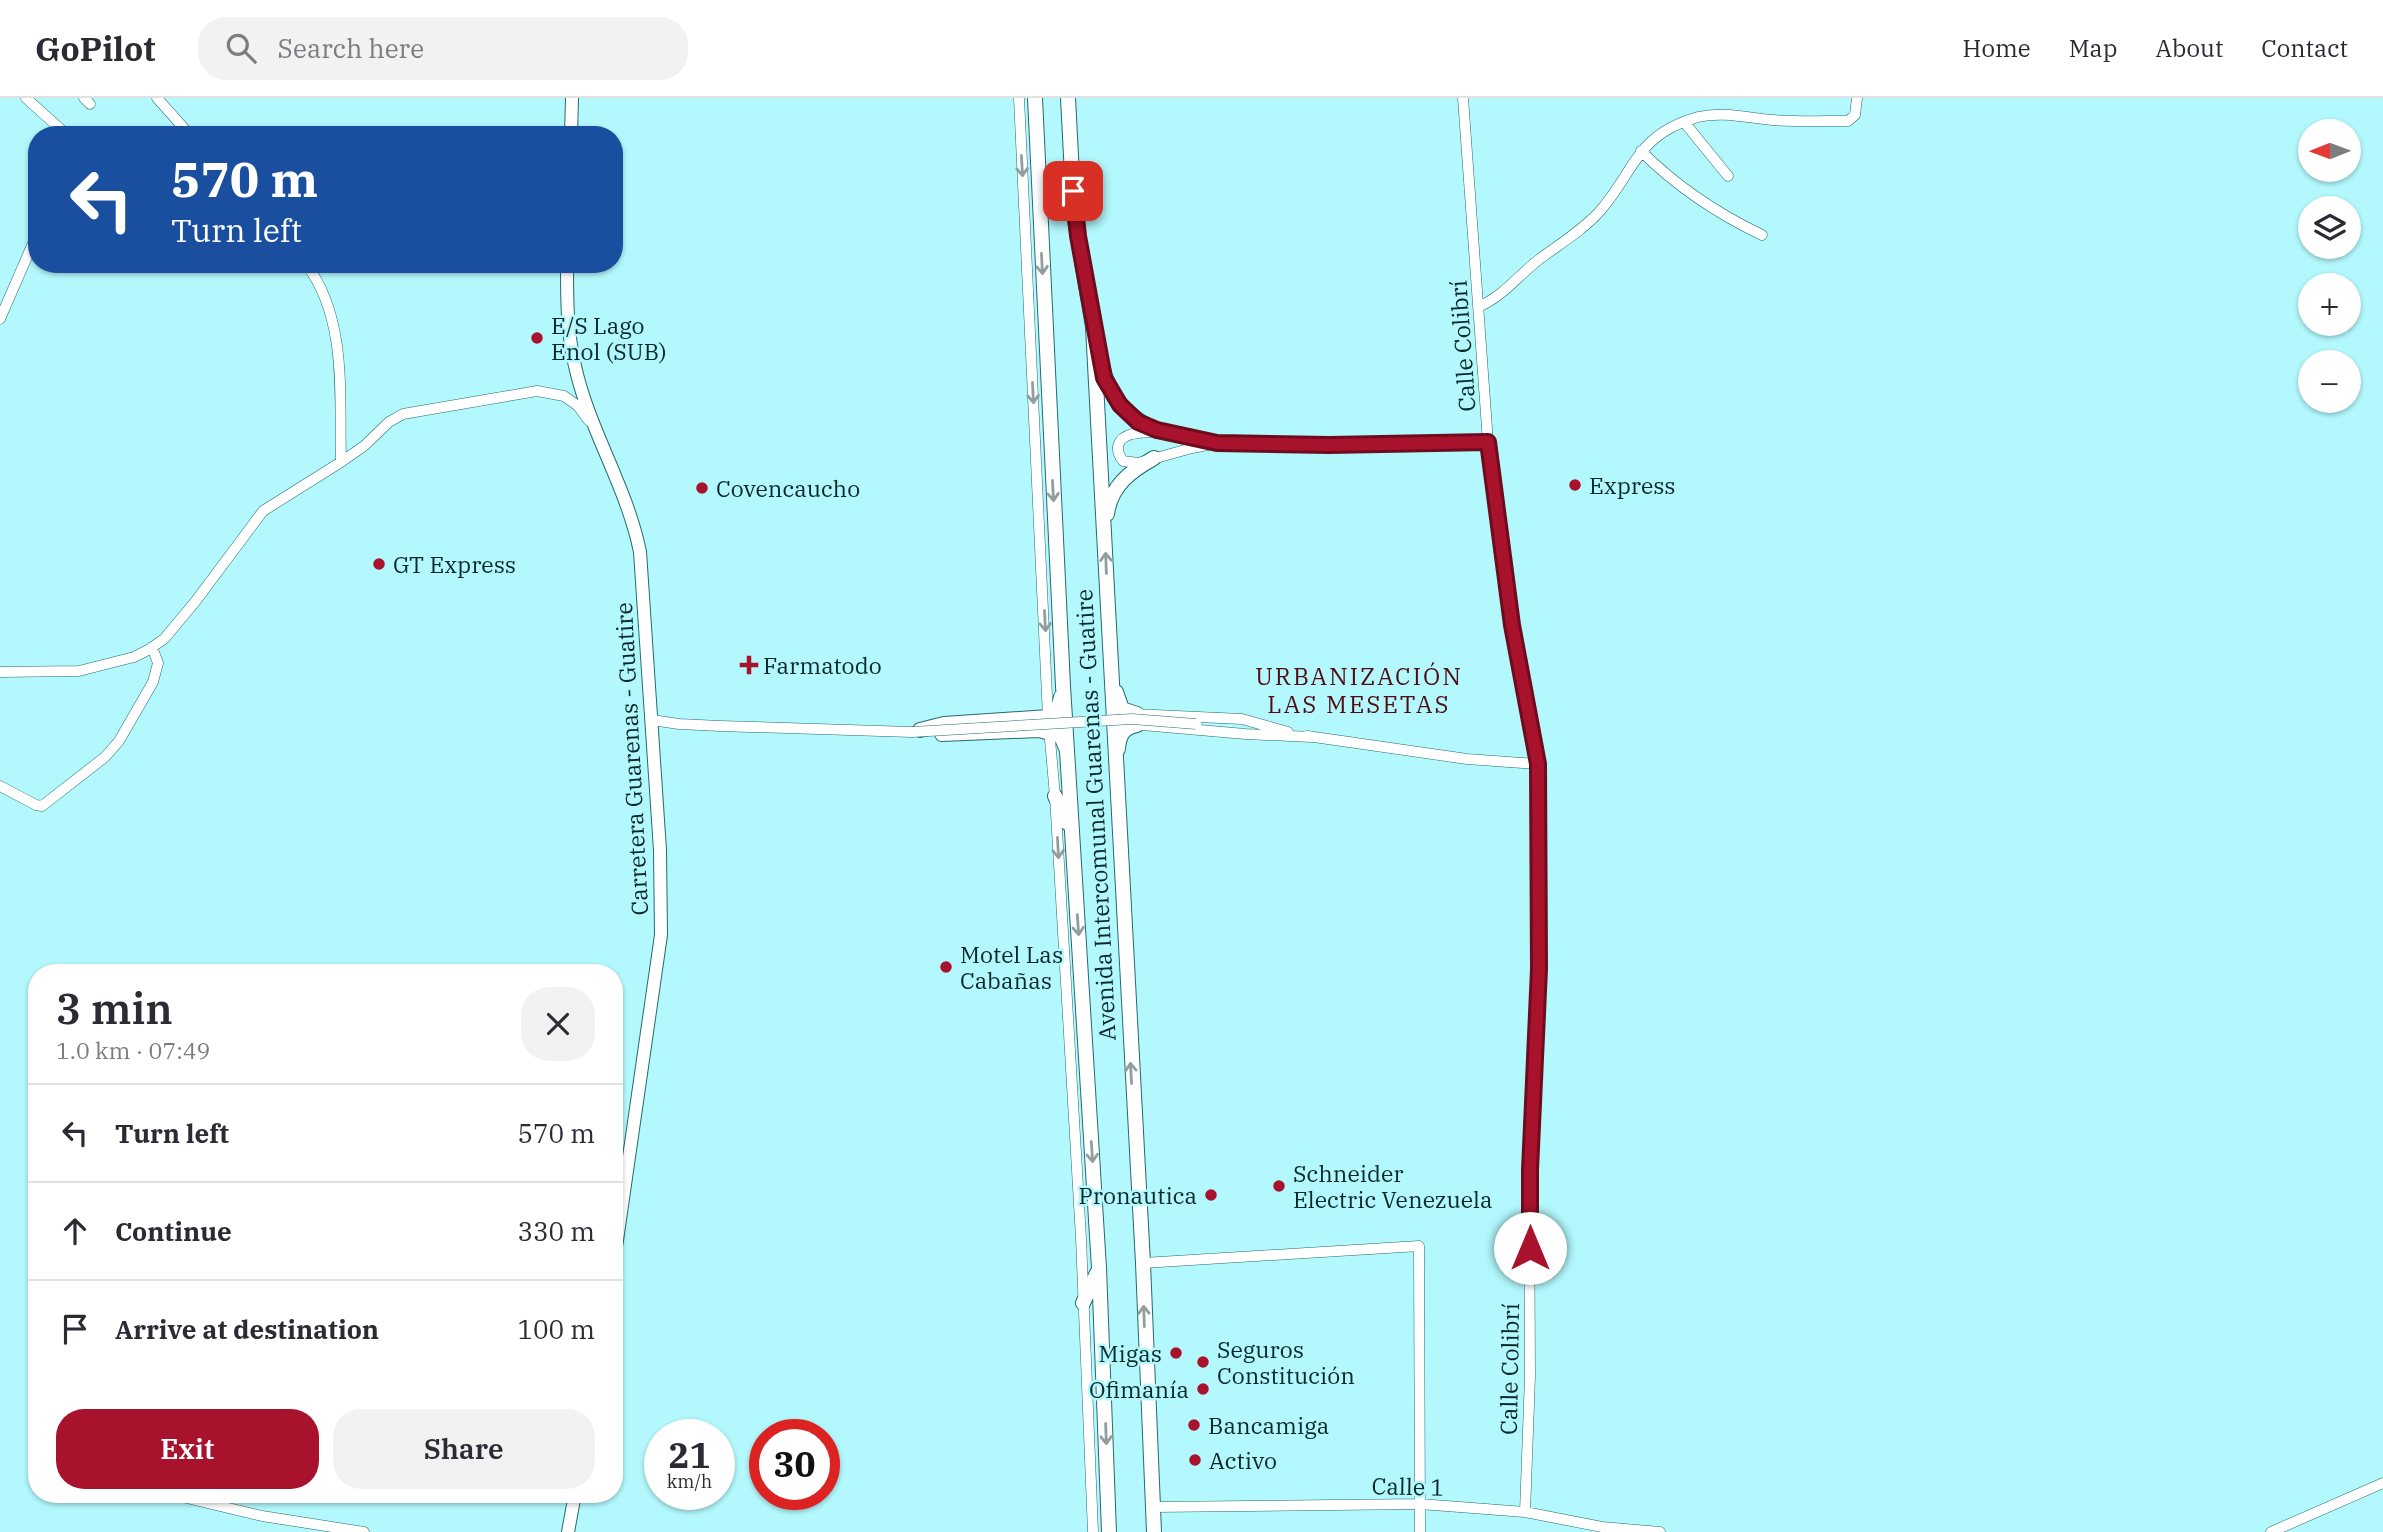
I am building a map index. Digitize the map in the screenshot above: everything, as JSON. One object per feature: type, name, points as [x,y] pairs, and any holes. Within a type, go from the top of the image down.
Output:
[{"type":"highway","name":"Avenida Intercomunal Guarenas - Guatire","points":[[1035,98],[1066,749],[1099,1268],[1109,1532]]},
{"type":"highway","name":"Avenida Intercomunal Guarenas - Guatire","points":[[1068,98],[1074,214],[1093,327],[1143,1263],[1154,1532]]},
{"type":"highway","points":[[1093,327],[1104,378],[1109,388],[1126,412],[1138,422],[1157,430]]},
{"type":"highway","points":[[1105,536],[1109,503],[1115,489],[1125,477],[1154,458]]},
{"type":"highway","points":[[1110,667],[1122,709],[1137,720],[1126,727],[1120,736],[1117,778]]},
{"type":"highway","points":[[912,732],[946,735],[1039,730],[1049,725],[1059,706],[1063,686]]},
{"type":"highway","points":[[1049,725],[1061,736],[1066,749]]},
{"type":"highway","points":[[1055,796],[1072,835]]},
{"type":"highway","points":[[1083,1303],[1099,1268]]},
{"type":"main road","points":[[571,126],[572,98]]},
{"type":"main road","name":"Carretera Guarenas - Guatire","points":[[567,273],[574,365],[584,398],[634,521],[638,542],[660,850],[661,936],[623,1199]]},
{"type":"main road","points":[[568,1532],[573,1503]]},
{"type":"street","points":[[26,98],[57,126]]},
{"type":"street","points":[[157,98],[182,126]]},
{"type":"street","points":[[167,109],[172,98]]},
{"type":"street","name":"Avenida Intercomunal Guarenas - Guatire","points":[[1019,98],[1049,725],[1082,1238],[1093,1532]]},
{"type":"street","name":"Calle Colibrí","points":[[1463,98],[1488,442],[1512,625],[1538,764],[1539,969],[1530,1170],[1530,1376],[1525,1512]]},
{"type":"street","points":[[1478,307],[1496,298],[1535,262],[1592,219],[1656,136],[1684,122],[1718,114],[1792,121],[1848,121],[1855,115],[1857,98]]},
{"type":"street","points":[[1684,122],[1728,176]]},
{"type":"street","points":[[1642,151],[1658,167],[1712,207],[1762,235]]},
{"type":"street","points":[[0,319],[2,306],[28,253]]},
{"type":"street","points":[[313,273],[328,306],[337,339],[341,462]]},
{"type":"street","points":[[0,672],[79,671],[134,657],[152,647],[164,639],[195,602],[263,511],[341,462],[364,446],[389,422],[403,414],[537,391],[564,396],[578,406],[598,432]]},
{"type":"street","points":[[1217,443],[1138,463],[1123,461],[1117,447],[1121,439],[1130,435],[1157,430],[1217,443],[1329,445],[1488,442]]},
{"type":"street","points":[[0,786],[36,806],[42,806],[105,757],[119,741],[153,682],[158,663],[152,647]]},
{"type":"street","points":[[652,720],[720,726],[912,732],[1132,719],[1288,732],[1467,759],[1538,764]]},
{"type":"street","points":[[1137,720],[1242,719],[1288,732]]},
{"type":"street","points":[[1137,720],[1245,734],[1311,737]]},
{"type":"street","points":[[1143,1263],[1419,1246],[1420,1532]]},
{"type":"street","points":[[2271,1532],[2296,1527],[2383,1483]]},
{"type":"street","points":[[208,1503],[262,1516],[364,1532]]},
{"type":"street","name":"Calle 1","points":[[1154,1507],[1420,1504],[1525,1512],[1602,1527],[1660,1532]]},
{"type":"place","name":"E/S Lago Enol (SUB)","points":[[537,338]]},
{"type":"place","name":"Express","points":[[1575,485]]},
{"type":"place","name":"Covencaucho","points":[[702,488]]},
{"type":"place","name":"GT Express","points":[[379,564]]},
{"type":"place","name":"Farmatodo","points":[[749,665]]},
{"type":"place","name":"Motel Las Cabañas","points":[[946,967]]},
{"type":"place","name":"Schneider Electric Venezuela","points":[[1279,1186]]},
{"type":"place","name":"Pronautica","points":[[1211,1195]]},
{"type":"place","name":"Migas","points":[[1176,1353]]},
{"type":"place","name":"Seguros Constitución","points":[[1203,1362]]},
{"type":"place","name":"Ofimanía","points":[[1203,1389]]},
{"type":"place","name":"Bancamiga","points":[[1194,1425]]},
{"type":"place","name":"Activo","points":[[1195,1460]]},
{"type":"district","name":"URBANIZACIÓN LAS MESETAS","points":[[1359,690]]},
{"type":"route","points":[[1073,191],[1074,214],[1104,378],[1120,405],[1138,422],[1157,430],[1217,443],[1329,445],[1488,442],[1512,625],[1538,764],[1539,969],[1530,1170],[1530,1248]]}]
